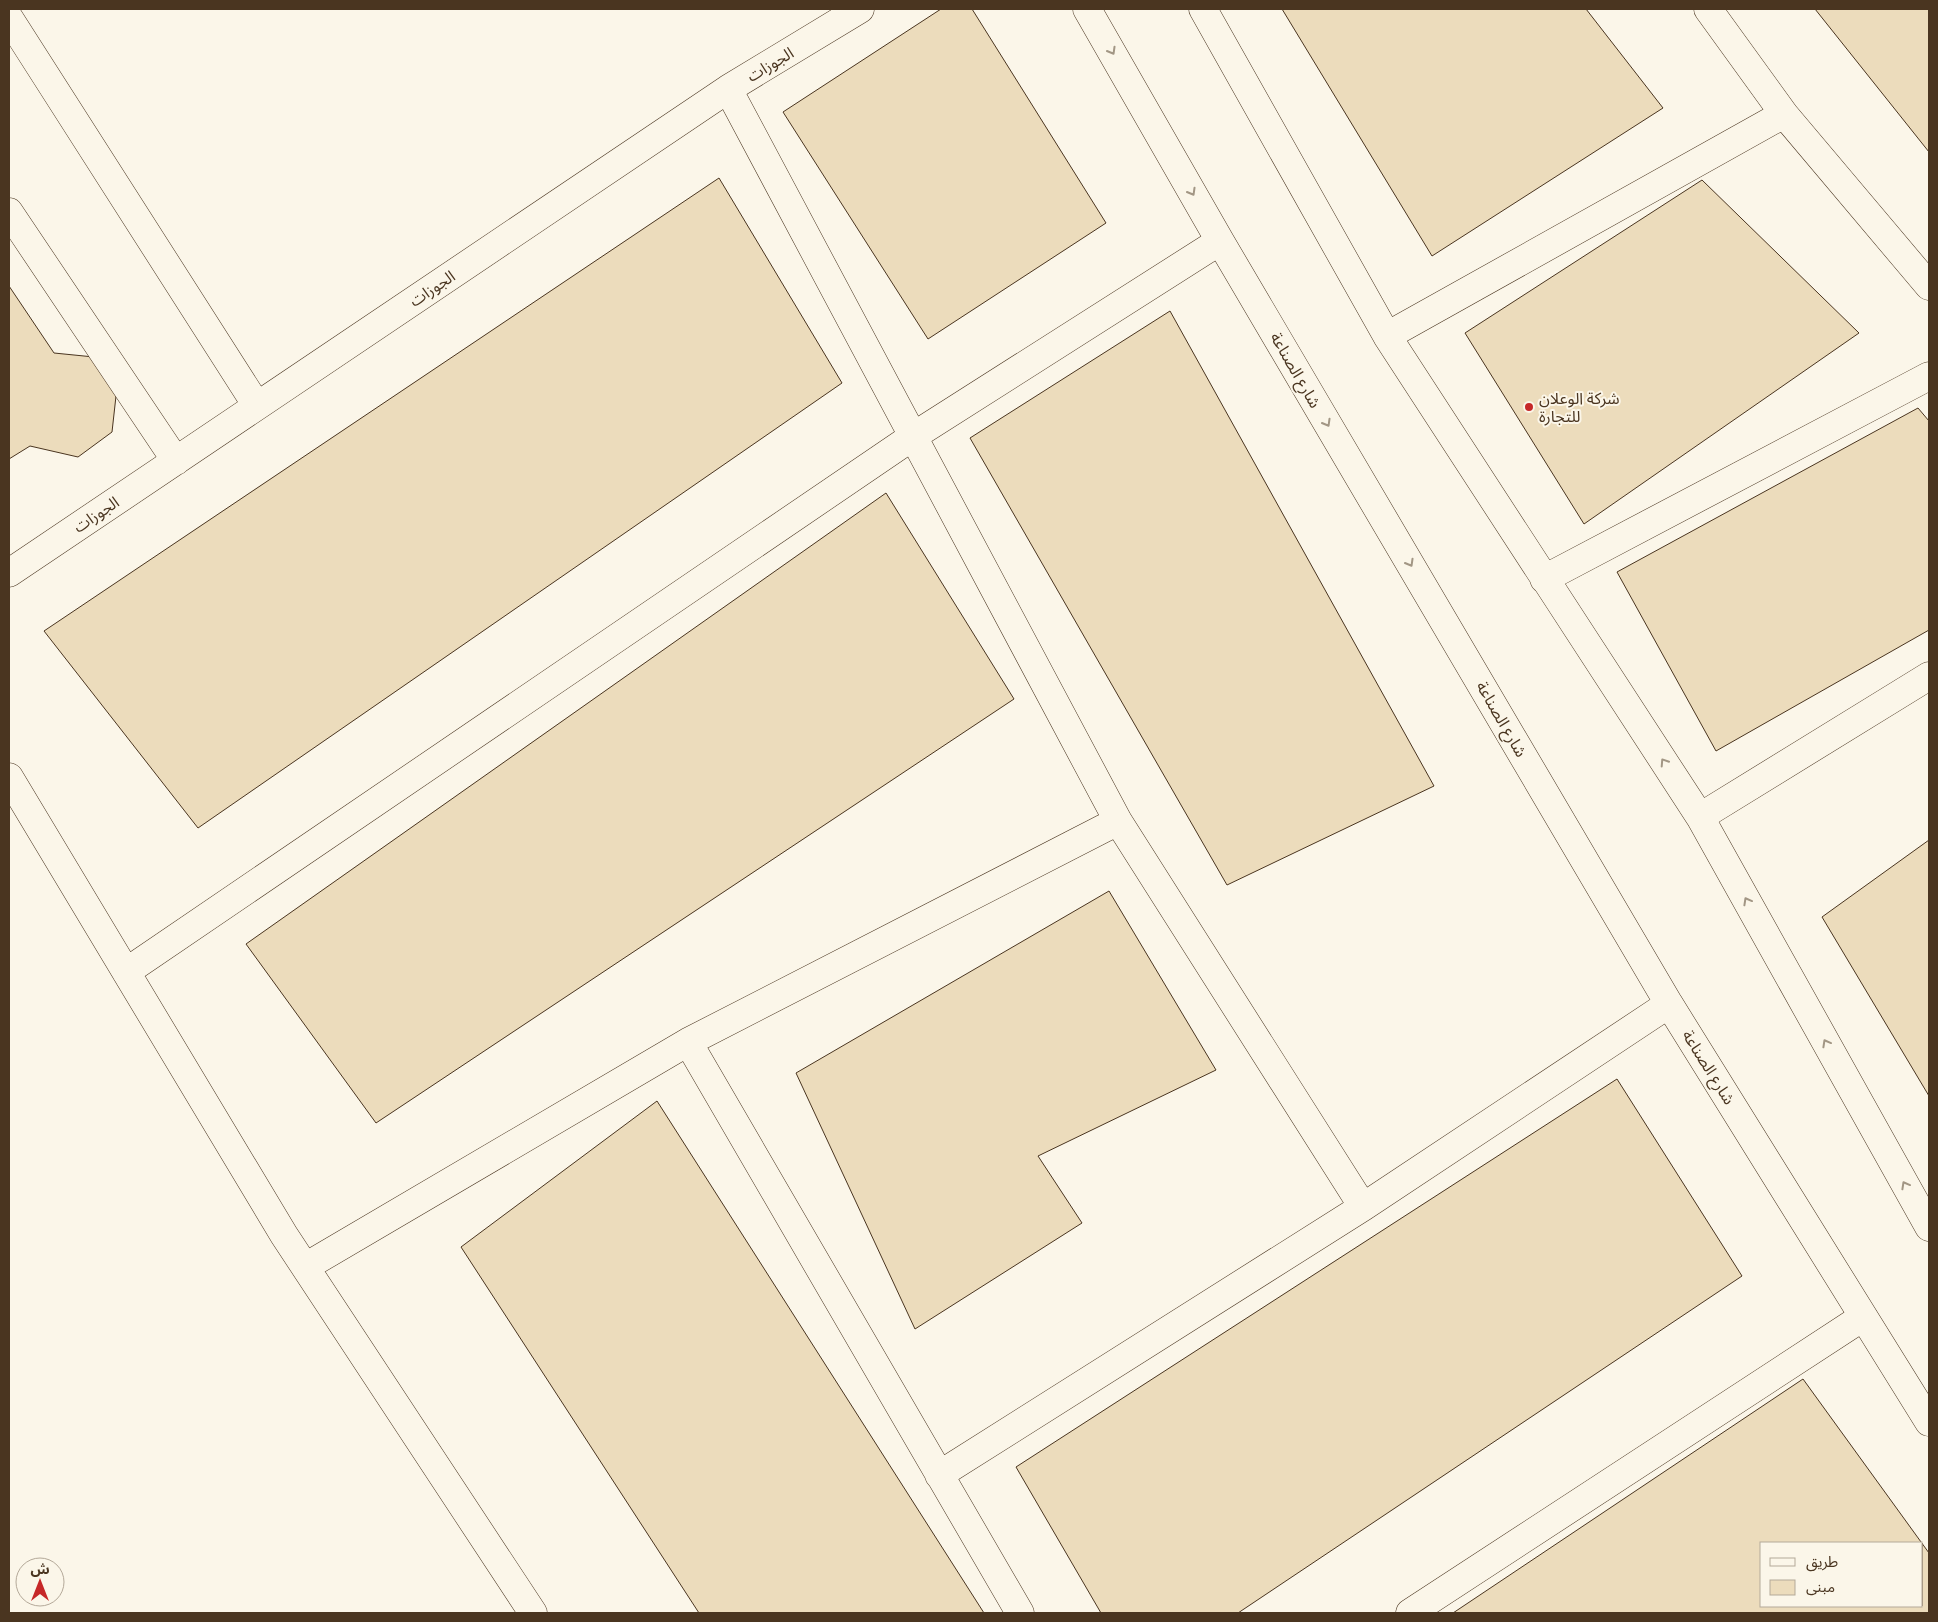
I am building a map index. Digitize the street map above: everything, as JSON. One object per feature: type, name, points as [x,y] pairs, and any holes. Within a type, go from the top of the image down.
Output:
[{"type":"street","name":"الجوزات","points":[[9,573],[728,90],[860,9]]},
{"type":"street","name":"شارع الصناعة","points":[[1087,9],[1220,241],[1669,1004],[1929,1422]]},
{"type":"street","points":[[1203,9],[1387,336],[1700,817],[1929,1228]]},
{"type":"street","points":[[1708,9],[1784,114],[1929,286]]},
{"type":"street","points":[[9,18],[257,406]]},
{"type":"street","points":[[728,90],[1118,821],[1364,1207]]},
{"type":"street","points":[[1387,336],[1784,114]]},
{"type":"street","points":[[9,212],[176,461]]},
{"type":"street","points":[[126,972],[912,437],[1220,241]]},
{"type":"street","points":[[1544,579],[1929,376]]},
{"type":"street","points":[[1700,817],[1929,676]]},
{"type":"street","points":[[9,777],[305,1267],[533,1613]]},
{"type":"street","points":[[305,1267],[688,1042],[1118,821]]},
{"type":"street","points":[[939,1475],[1364,1207],[1669,1004]]},
{"type":"street","points":[[688,1042],[1020,1613]]},
{"type":"street","points":[[1410,1613],[1864,1316]]},
{"type":"building","points":[[941,9],[972,9],[1106,223],[928,339],[783,112]]},
{"type":"building","points":[[1282,9],[1586,9],[1663,108],[1432,256]]},
{"type":"building","points":[[1815,9],[1929,9],[1929,152]]},
{"type":"building","points":[[719,178],[842,383],[198,828],[44,631]]},
{"type":"building","points":[[1702,180],[1859,333],[1584,524],[1465,333]]},
{"type":"building","points":[[9,286],[54,353],[94,357],[117,387],[112,432],[78,457],[30,446],[9,459]]},
{"type":"building","points":[[1170,311],[1434,786],[1227,885],[970,438]]},
{"type":"building","points":[[1918,408],[1929,421],[1929,630],[1716,751],[1617,572]]},
{"type":"building","points":[[886,493],[1014,699],[376,1123],[246,944]]},
{"type":"building","points":[[1929,840],[1929,1096],[1822,917]]},
{"type":"building","points":[[1109,891],[1216,1070],[1038,1156],[1082,1223],[915,1329],[796,1073]]},
{"type":"building","points":[[1617,1079],[1742,1276],[1238,1613],[1101,1613],[1016,1467]]},
{"type":"building","points":[[657,1101],[984,1613],[699,1613],[461,1247]]},
{"type":"building","points":[[1803,1379],[1921,1542],[1760,1542],[1760,1607],[1923,1607],[1923,1544],[1929,1553],[1929,1613],[1453,1613]]},
{"type":"place","name":"شركة الوعلان للتجارة","points":[[1529,407]]}]
